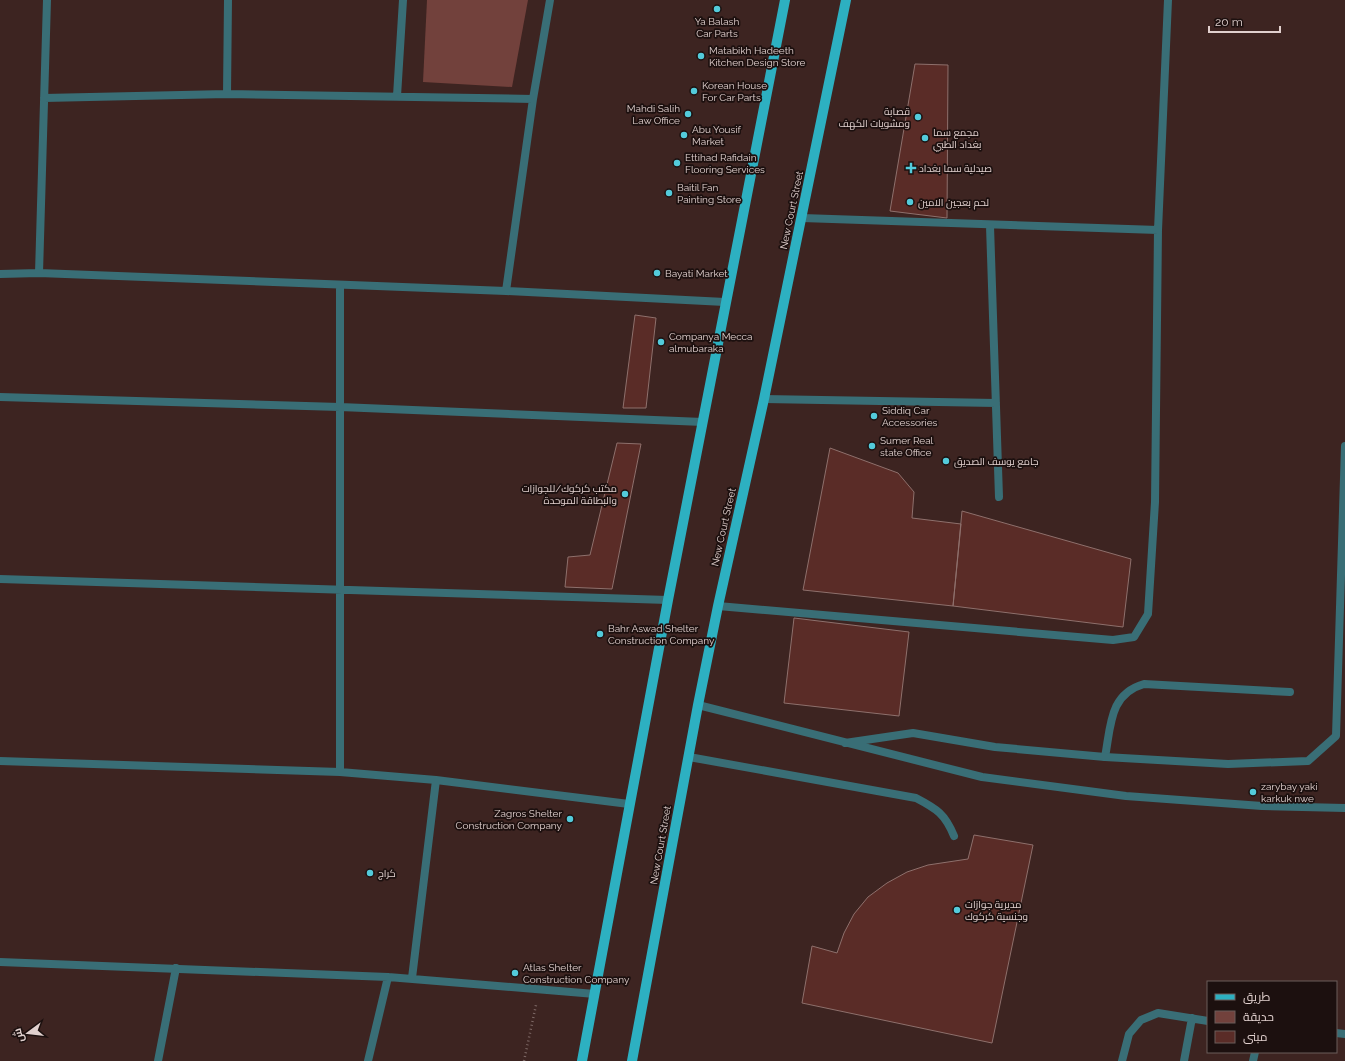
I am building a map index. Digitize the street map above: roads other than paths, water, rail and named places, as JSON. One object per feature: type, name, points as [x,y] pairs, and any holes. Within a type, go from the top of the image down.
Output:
[{"type":"main road","points":[[582,1061],[629,804],[725,302],[785,0]]},
{"type":"main road","name":"New Court Street","points":[[632,1061],[698,705],[802,218],[846,0]]},
{"type":"street","points":[[39,273],[47,0]]},
{"type":"street","points":[[227,94],[228,0]]},
{"type":"street","points":[[397,96],[403,0]]},
{"type":"street","points":[[506,291],[533,99],[550,0]]},
{"type":"street","points":[[718,606],[1113,640],[1134,637],[1148,614],[1153,542],[1155,502],[1158,230],[1168,0]]},
{"type":"street","points":[[44,98],[227,94],[533,99]]},
{"type":"street","points":[[802,218],[990,226],[1158,230]]},
{"type":"street","points":[[990,226],[998,496]]},
{"type":"street","points":[[0,274],[39,273],[340,286],[506,291],[725,302]]},
{"type":"street","points":[[340,286],[340,772]]},
{"type":"street","points":[[0,397],[340,407],[703,422]]},
{"type":"street","points":[[764,399],[996,403]]},
{"type":"street","points":[[845,743],[913,734],[995,747],[1105,757],[1228,764],[1308,761],[1336,736],[1345,446]]},
{"type":"street","points":[[0,579],[340,591],[668,600]]},
{"type":"street","points":[[1105,757],[1115,708],[1119,699],[1135,687],[1144,684],[1290,692]]},
{"type":"street","points":[[698,705],[845,743],[982,776],[1126,796],[1262,806],[1345,808]]},
{"type":"street","points":[[689,757],[916,798],[938,810],[949,823],[954,836]]},
{"type":"street","points":[[0,761],[340,772],[436,780],[629,804]]},
{"type":"street","points":[[412,978],[436,780]]},
{"type":"street","points":[[0,962],[388,976],[595,994]]},
{"type":"street","points":[[158,1061],[176,968]]},
{"type":"street","points":[[368,1061],[388,976]]},
{"type":"street","points":[[1122,1061],[1129,1034],[1141,1020],[1158,1013],[1207,1021]]},
{"type":"street","points":[[1184,1061],[1192,1018]]},
{"type":"place","name":"Ya Balash Car Parts","points":[[717,9]]},
{"type":"place","name":"Matabikh Hadeeth Kitchen Design Store","points":[[701,56]]},
{"type":"place","name":"Korean House For Car Parts","points":[[694,91]]},
{"type":"place","name":"Mahdi Salih Law Office","points":[[688,114]]},
{"type":"place","name":"قصابة ومشويات الكهف","points":[[918,117]]},
{"type":"place","name":"Abu Yousif Market","points":[[684,135]]},
{"type":"place","name":"مجمع سما بغداد الطبي","points":[[925,138]]},
{"type":"place","name":"Ettihad Rafidain Flooring Services","points":[[677,163]]},
{"type":"place","name":"صيدلية سما بغداد","points":[[911,168]]},
{"type":"place","name":"Baitil Fan Painting Store","points":[[669,193]]},
{"type":"place","name":"لحم بعجين الامين","points":[[910,202]]},
{"type":"place","name":"Bayati Market","points":[[657,273]]},
{"type":"place","name":"Companya Mecca almubaraka","points":[[661,342]]},
{"type":"place","name":"Siddiq Car Accessories","points":[[874,416]]},
{"type":"place","name":"Sumer Real state Office","points":[[872,446]]},
{"type":"place","name":"جامع يوسف الصديق","points":[[946,461]]},
{"type":"place","name":"مكتب كركوك/للجوازات والبطاقة الموحدة","points":[[625,494]]},
{"type":"place","name":"Bahr Aswad Shelter Construction Company","points":[[600,634]]},
{"type":"place","name":"zarybay yaki karkuk nwe","points":[[1253,792]]},
{"type":"place","name":"Zagros Shelter Construction Company","points":[[570,819]]},
{"type":"place","name":"كراج","points":[[370,873]]},
{"type":"place","name":"مديرية جوازات وجنسية كركوك","points":[[957,910]]},
{"type":"place","name":"Atlas Shelter Construction Company","points":[[515,973]]}]
